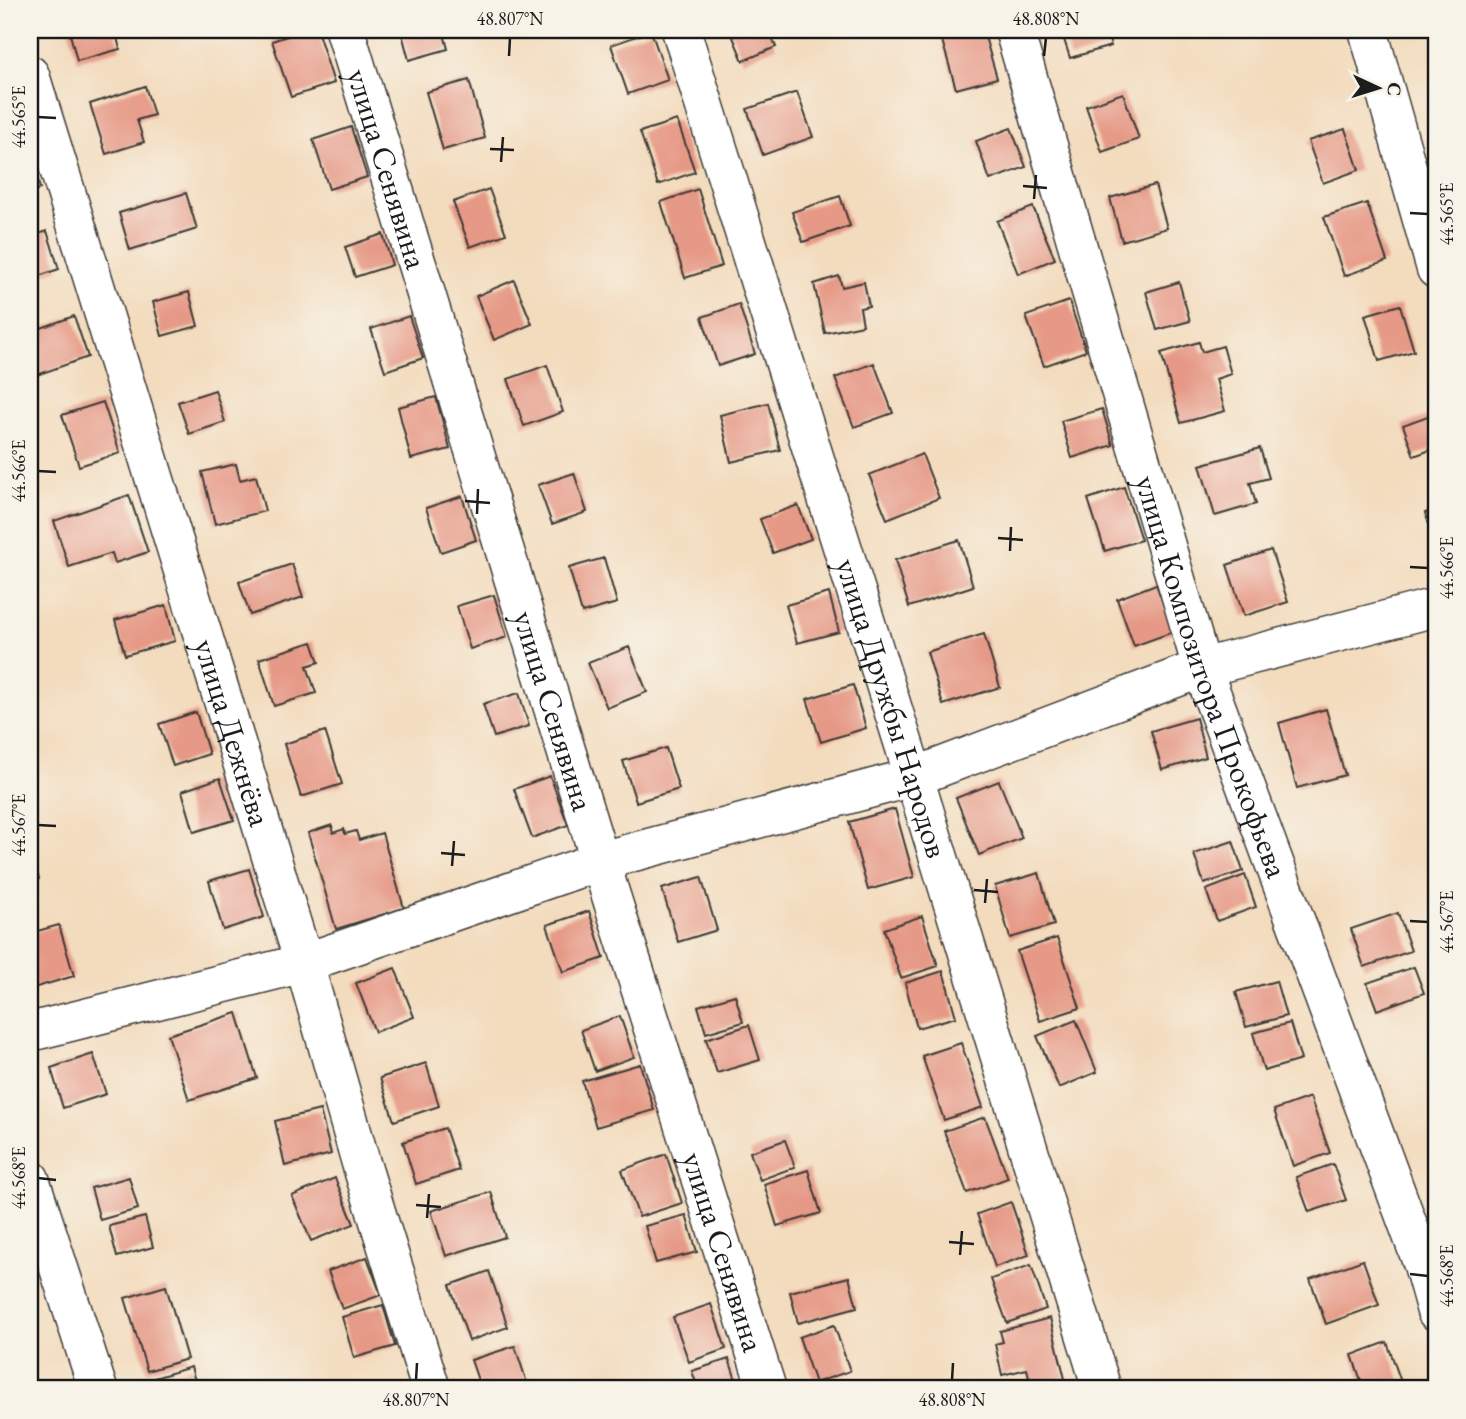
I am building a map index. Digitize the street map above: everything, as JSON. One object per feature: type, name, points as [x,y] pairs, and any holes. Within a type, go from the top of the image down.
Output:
[{"type":"street","name":"улица Сенявина","points":[[345,30],[600,861],[767,1389]]},
{"type":"street","name":"улица Дружбы Народов","points":[[681,30],[1101,1389]]},
{"type":"street","name":"улица Композитора Прокофьева","points":[[1014,30],[1202,668],[1423,1265],[1436,1311]]},
{"type":"street","points":[[1367,30],[1436,269]]},
{"type":"street","name":"улица Дежнёва","points":[[30,75],[304,963],[361,1163],[431,1389]]},
{"type":"street","points":[[30,1032],[304,963],[600,861],[914,777],[1202,668],[1436,607]]},
{"type":"street","points":[[30,1180],[97,1389]]},
{"type":"building","points":[[69,30],[115,30],[120,49],[77,61]]},
{"type":"building","points":[[305,30],[317,30],[334,83],[291,97],[272,41]]},
{"type":"building","points":[[401,30],[443,30],[448,49],[409,60]]},
{"type":"building","points":[[730,30],[769,30],[776,47],[743,61]]},
{"type":"building","points":[[939,30],[983,30],[997,78],[956,89]]},
{"type":"building","points":[[1061,30],[1106,30],[1111,46],[1070,58]]},
{"type":"building","points":[[651,31],[668,80],[628,94],[611,45]]},
{"type":"building","points":[[469,80],[485,138],[443,150],[426,92]]},
{"type":"building","points":[[145,86],[154,115],[137,120],[144,142],[106,154],[90,104]]},
{"type":"building","points":[[797,92],[813,137],[763,155],[747,109]]},
{"type":"building","points":[[1123,93],[1139,139],[1102,152],[1086,106]]},
{"type":"building","points":[[677,120],[695,172],[658,185],[640,132]]},
{"type":"building","points":[[351,127],[367,177],[329,189],[313,140]]},
{"type":"building","points":[[1011,128],[1026,167],[990,180],[976,141]]},
{"type":"building","points":[[1345,129],[1359,170],[1323,183],[1308,141]]},
{"type":"building","points":[[30,157],[40,189],[30,192]]},
{"type":"building","points":[[1155,185],[1167,228],[1122,241],[1110,198]]},
{"type":"building","points":[[489,189],[506,234],[470,247],[453,202]]},
{"type":"building","points":[[698,189],[722,266],[685,278],[661,202]]},
{"type":"building","points":[[186,193],[197,229],[130,250],[119,213]]},
{"type":"building","points":[[840,196],[850,226],[803,242],[792,212]]},
{"type":"building","points":[[1367,203],[1387,261],[1344,276],[1324,217]]},
{"type":"building","points":[[1033,207],[1055,259],[1018,274],[997,221]]},
{"type":"building","points":[[47,231],[59,269],[30,279],[30,237]]},
{"type":"building","points":[[383,234],[392,265],[355,277],[345,247]]},
{"type":"building","points":[[839,276],[842,287],[864,282],[869,306],[860,308],[863,325],[825,333],[814,284]]},
{"type":"building","points":[[514,280],[532,324],[494,340],[476,296]]},
{"type":"building","points":[[1179,282],[1190,321],[1157,330],[1146,292]]},
{"type":"building","points":[[189,292],[198,326],[162,336],[153,302]]},
{"type":"building","points":[[1069,301],[1086,351],[1044,366],[1026,316]]},
{"type":"building","points":[[739,304],[755,354],[718,366],[702,317]]},
{"type":"building","points":[[1400,305],[1414,351],[1379,361],[1365,315]]},
{"type":"building","points":[[74,316],[88,357],[34,376],[30,365],[30,332]]},
{"type":"building","points":[[409,316],[423,358],[385,371],[371,329]]},
{"type":"building","points":[[1199,342],[1202,352],[1223,346],[1231,374],[1216,379],[1225,411],[1181,423],[1161,353]]},
{"type":"building","points":[[874,363],[893,413],[854,427],[835,378]]},
{"type":"building","points":[[547,365],[563,412],[524,426],[508,379]]},
{"type":"building","points":[[215,390],[225,422],[189,434],[178,402]]},
{"type":"building","points":[[436,397],[450,449],[411,459],[398,407]]},
{"type":"building","points":[[103,402],[120,453],[79,466],[62,415]]},
{"type":"building","points":[[768,403],[780,450],[731,462],[720,415]]},
{"type":"building","points":[[1102,409],[1113,445],[1072,458],[1061,421]]},
{"type":"building","points":[[1433,414],[1436,448],[1414,456],[1403,425]]},
{"type":"building","points":[[1260,448],[1269,478],[1250,483],[1256,504],[1215,516],[1200,465]]},
{"type":"building","points":[[922,454],[939,498],[887,519],[869,475]]},
{"type":"building","points":[[236,464],[240,480],[256,476],[265,511],[215,524],[202,472]]},
{"type":"building","points":[[574,473],[587,512],[552,524],[538,485]]},
{"type":"building","points":[[1124,487],[1141,540],[1105,551],[1088,499]]},
{"type":"building","points":[[129,495],[148,552],[115,563],[112,553],[69,567],[54,521]]},
{"type":"building","points":[[462,496],[476,540],[441,552],[426,508]]},
{"type":"building","points":[[798,505],[811,539],[773,553],[760,519]]},
{"type":"building","points":[[1436,510],[1436,544],[1425,513]]},
{"type":"building","points":[[959,540],[973,586],[909,607],[895,560]]},
{"type":"building","points":[[1271,550],[1288,602],[1244,616],[1227,565]]},
{"type":"building","points":[[604,558],[617,603],[582,613],[569,568]]},
{"type":"building","points":[[292,564],[303,597],[250,615],[239,582]]},
{"type":"building","points":[[1156,584],[1173,632],[1134,646],[1117,599]]},
{"type":"building","points":[[829,593],[839,632],[797,643],[786,605]]},
{"type":"building","points":[[494,595],[507,637],[470,649],[457,606]]},
{"type":"building","points":[[166,605],[175,641],[125,655],[115,620]]},
{"type":"building","points":[[984,634],[1000,687],[943,705],[927,652]]},
{"type":"building","points":[[312,642],[319,662],[307,666],[316,693],[274,706],[259,659]]},
{"type":"building","points":[[629,647],[647,692],[607,708],[588,663]]},
{"type":"building","points":[[853,685],[866,728],[821,742],[807,699]]},
{"type":"building","points":[[519,693],[529,726],[494,737],[483,704]]},
{"type":"building","points":[[1326,709],[1345,775],[1297,788],[1279,723]]},
{"type":"building","points":[[196,712],[209,754],[173,766],[159,724]]},
{"type":"building","points":[[1196,718],[1206,757],[1162,770],[1151,731]]},
{"type":"building","points":[[325,731],[342,784],[301,797],[284,744]]},
{"type":"building","points":[[666,748],[679,789],[636,802],[623,761]]},
{"type":"building","points":[[550,776],[568,825],[532,838],[514,789]]},
{"type":"building","points":[[220,778],[234,820],[194,832],[182,791]]},
{"type":"building","points":[[999,781],[1022,838],[979,855],[956,798]]},
{"type":"building","points":[[895,809],[914,877],[868,890],[849,822]]},
{"type":"building","points":[[332,825],[333,833],[344,829],[345,834],[356,831],[359,840],[382,833],[404,908],[336,929],[308,833]]},
{"type":"building","points":[[1233,841],[1243,871],[1204,884],[1194,854]]},
{"type":"building","points":[[30,854],[39,879],[30,882]]},
{"type":"building","points":[[249,869],[264,917],[223,930],[209,881]]},
{"type":"building","points":[[1039,873],[1054,925],[1010,938],[995,886]]},
{"type":"building","points":[[1245,875],[1256,907],[1217,921],[1206,890]]},
{"type":"building","points":[[701,877],[717,930],[678,942],[662,889]]},
{"type":"building","points":[[589,911],[604,958],[563,972],[547,925]]},
{"type":"building","points":[[1398,913],[1411,951],[1364,967],[1351,929]]},
{"type":"building","points":[[922,916],[938,966],[901,978],[884,929]]},
{"type":"building","points":[[59,925],[74,976],[30,989],[30,933]]},
{"type":"building","points":[[1057,938],[1080,1008],[1040,1021],[1017,951]]},
{"type":"building","points":[[1414,967],[1424,993],[1377,1010],[1367,983]]},
{"type":"building","points":[[395,968],[414,1017],[375,1032],[356,983]]},
{"type":"building","points":[[943,971],[956,1017],[917,1028],[905,983]]},
{"type":"building","points":[[1276,981],[1286,1016],[1246,1027],[1236,992]]},
{"type":"building","points":[[735,995],[743,1022],[706,1033],[698,1006]]},
{"type":"building","points":[[237,1013],[257,1078],[189,1100],[168,1035]]},
{"type":"building","points":[[620,1016],[634,1057],[595,1071],[581,1030]]},
{"type":"building","points":[[1076,1020],[1097,1072],[1059,1088],[1037,1036]]},
{"type":"building","points":[[1290,1023],[1301,1060],[1264,1071],[1253,1033]]},
{"type":"building","points":[[749,1025],[760,1060],[717,1073],[706,1039]]},
{"type":"building","points":[[961,1043],[983,1107],[944,1120],[922,1056]]},
{"type":"building","points":[[93,1054],[106,1094],[63,1108],[51,1068]]},
{"type":"building","points":[[426,1063],[439,1106],[394,1121],[380,1078]]},
{"type":"building","points":[[640,1064],[654,1110],[596,1127],[582,1081]]},
{"type":"building","points":[[1310,1097],[1330,1153],[1293,1166],[1274,1110]]},
{"type":"building","points":[[320,1110],[331,1154],[285,1166],[275,1121]]},
{"type":"building","points":[[985,1117],[1008,1178],[967,1193],[944,1131]]},
{"type":"building","points":[[445,1128],[459,1170],[416,1184],[403,1142]]},
{"type":"building","points":[[785,1140],[795,1167],[760,1180],[750,1152]]},
{"type":"building","points":[[666,1154],[682,1203],[639,1217],[622,1170]]},
{"type":"building","points":[[1333,1164],[1346,1200],[1309,1212],[1296,1177]]},
{"type":"building","points":[[808,1170],[821,1213],[777,1226],[764,1184]]},
{"type":"building","points":[[129,1177],[138,1209],[100,1220],[91,1188]]},
{"type":"building","points":[[335,1178],[354,1224],[311,1241],[292,1196]]},
{"type":"building","points":[[491,1192],[505,1237],[446,1256],[431,1211]]},
{"type":"building","points":[[1011,1202],[1029,1255],[995,1267],[977,1214]]},
{"type":"building","points":[[686,1215],[697,1252],[656,1263],[645,1226]]},
{"type":"building","points":[[145,1217],[153,1247],[117,1257],[109,1226]]},
{"type":"building","points":[[367,1257],[381,1295],[342,1309],[328,1271]]},
{"type":"building","points":[[1363,1260],[1379,1305],[1326,1324],[1310,1279]]},
{"type":"building","points":[[1031,1265],[1046,1309],[1007,1323],[991,1279]]},
{"type":"building","points":[[489,1271],[508,1327],[469,1341],[450,1285]]},
{"type":"building","points":[[849,1277],[857,1307],[798,1323],[790,1292]]},
{"type":"building","points":[[166,1286],[187,1359],[147,1371],[125,1298]]},
{"type":"building","points":[[711,1304],[726,1349],[689,1362],[673,1317]]},
{"type":"building","points":[[383,1305],[395,1346],[354,1358],[342,1317]]},
{"type":"building","points":[[1050,1318],[1066,1383],[1032,1389],[1027,1369],[1002,1375],[995,1344],[1003,1342],[1000,1331]]},
{"type":"building","points":[[834,1325],[850,1371],[815,1383],[799,1337]]},
{"type":"building","points":[[1387,1342],[1401,1382],[1382,1389],[1364,1389],[1352,1355]]},
{"type":"building","points":[[515,1346],[529,1389],[481,1389],[471,1360]]},
{"type":"building","points":[[729,1359],[739,1389],[698,1389],[692,1371]]},
{"type":"building","points":[[191,1367],[197,1388],[210,1384],[211,1389],[154,1389],[151,1379]]}]
